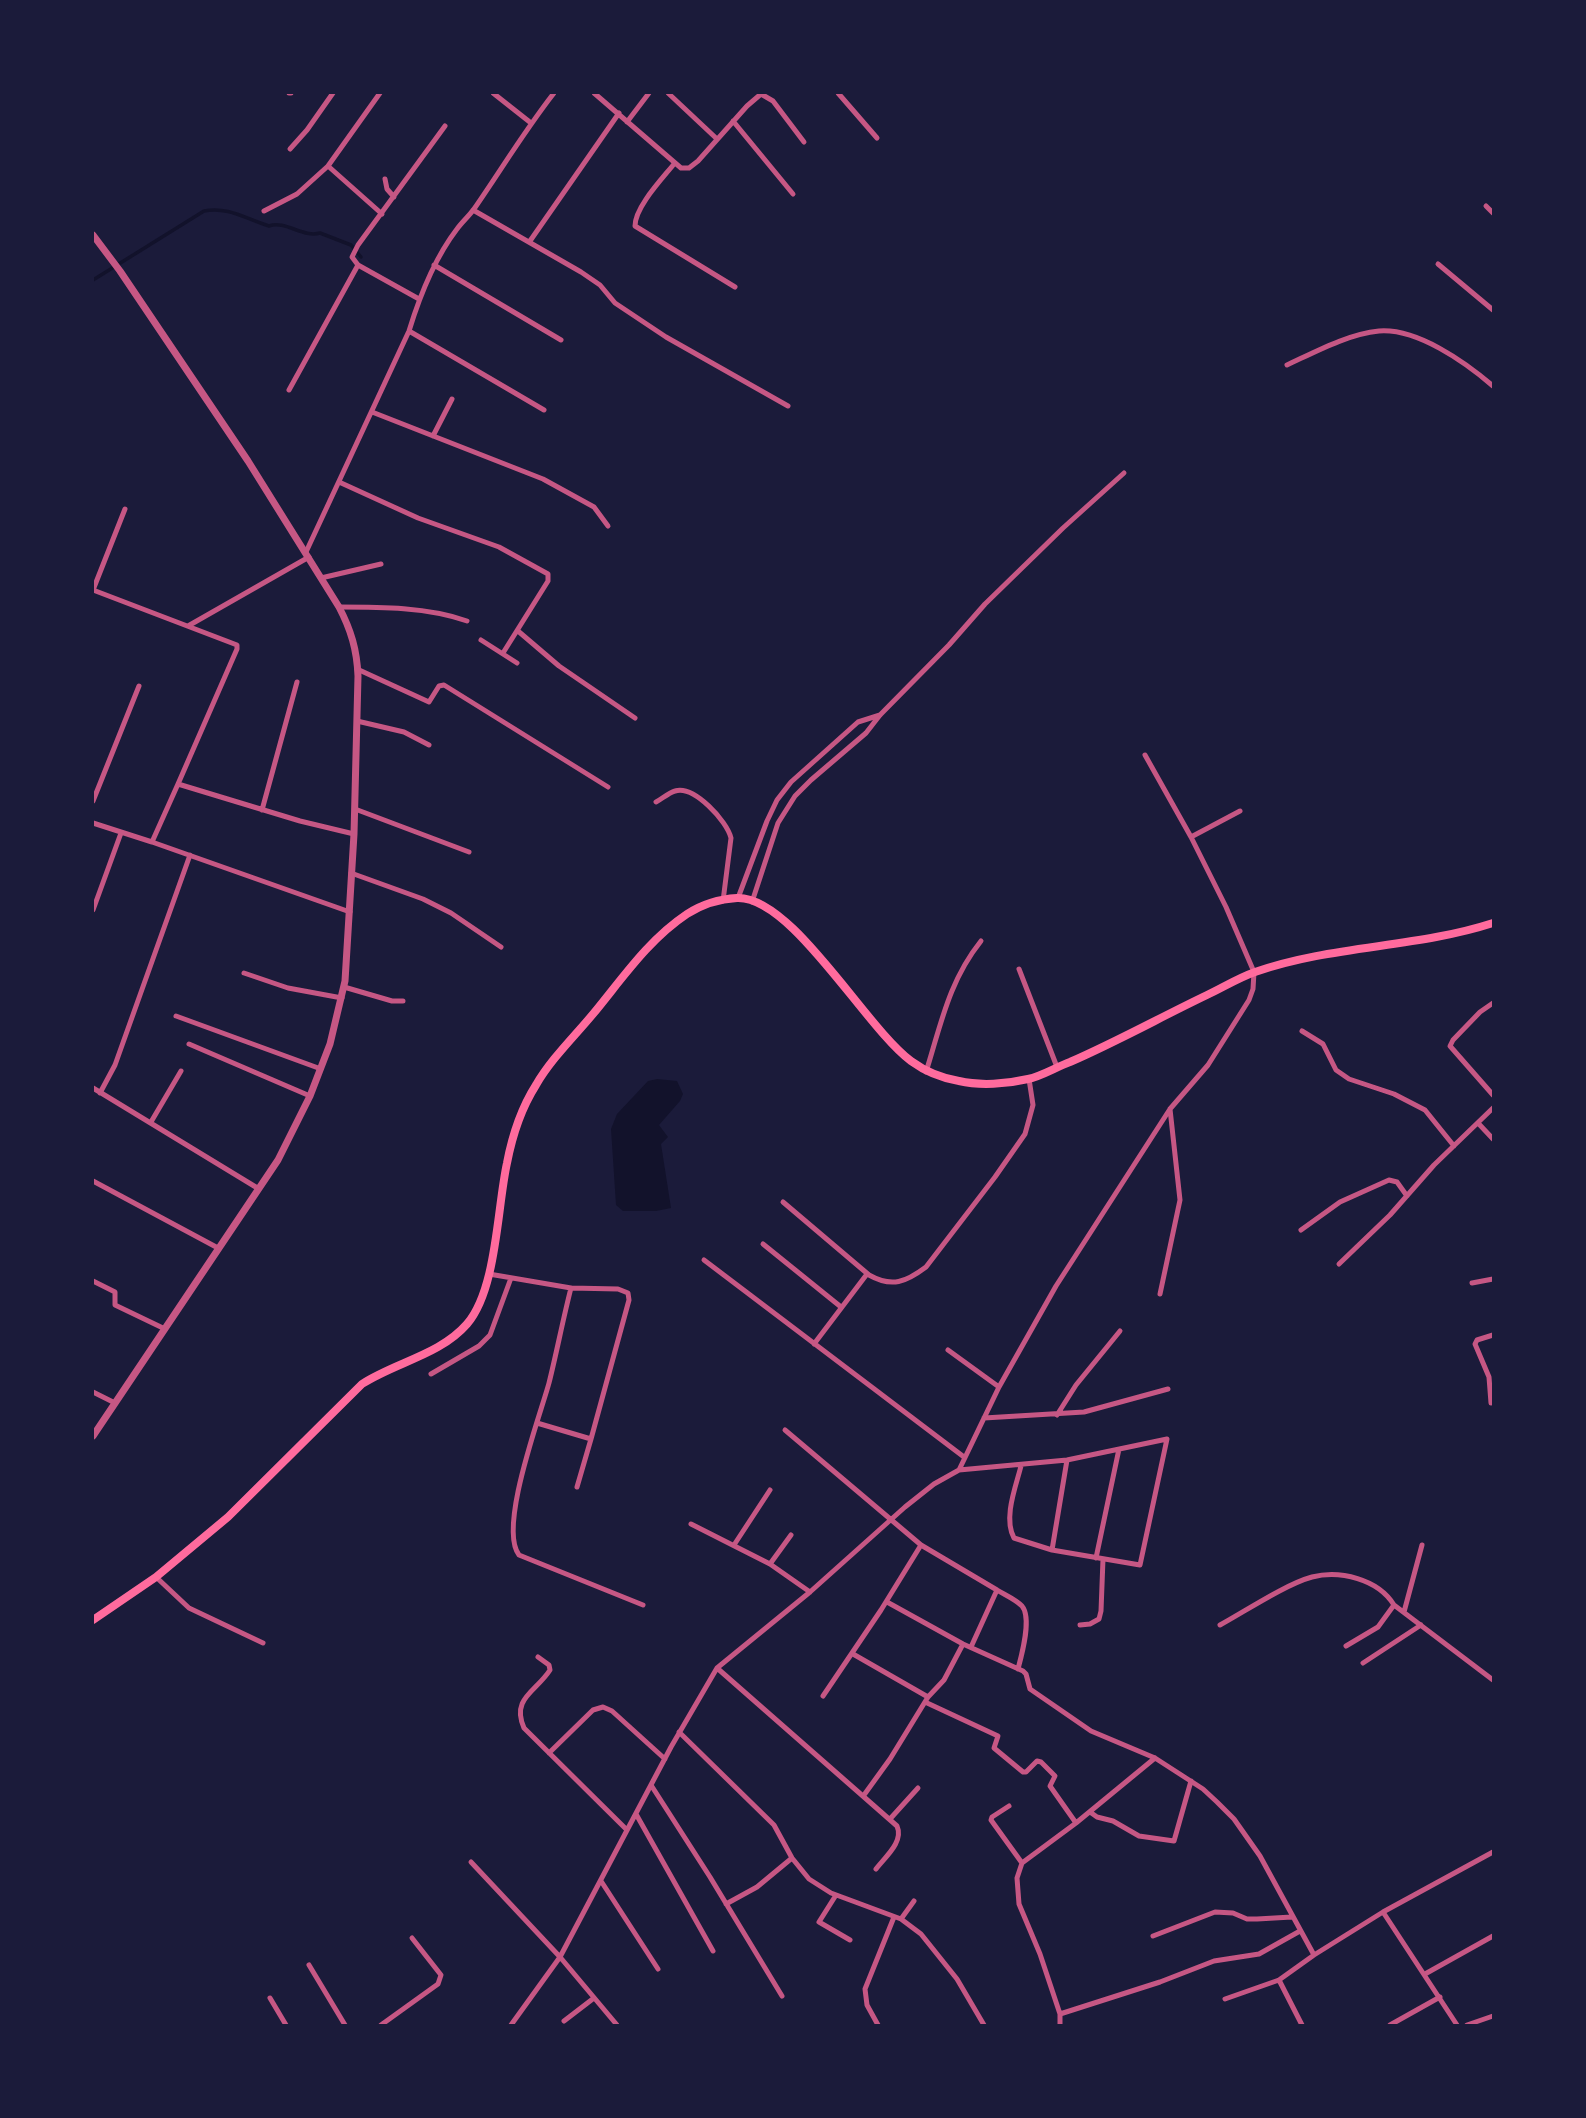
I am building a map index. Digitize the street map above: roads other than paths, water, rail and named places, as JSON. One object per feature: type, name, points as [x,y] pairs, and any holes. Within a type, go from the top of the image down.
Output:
[{"type":"main road","points":[[93,1620],[156,1577],[228,1517],[362,1384],[379,1373],[438,1348],[470,1321],[489,1274],[507,1162],[535,1085],[646,949],[690,912],[710,902],[738,898],[763,905],[798,934],[883,1035],[907,1059],[926,1072],[966,1083],[988,1084],[1029,1079],[1254,972],[1493,923]]},
{"type":"street","points":[[289,149],[307,130],[333,93]]},
{"type":"street","points":[[264,211],[297,194],[328,166],[380,93]]},
{"type":"street","points":[[493,93],[531,123]]},
{"type":"street","points":[[188,626],[307,554],[409,331],[434,265],[554,93]]},
{"type":"street","points":[[594,93],[681,168],[689,168],[755,97],[765,95],[773,101],[804,142]]},
{"type":"street","points":[[627,122],[649,93]]},
{"type":"street","points":[[668,93],[717,139]]},
{"type":"street","points":[[838,93],[877,138]]},
{"type":"street","points":[[530,242],[619,113]]},
{"type":"street","points":[[733,121],[793,194]]},
{"type":"street","points":[[419,299],[358,265],[352,257],[445,126]]},
{"type":"street","points":[[674,164],[637,214],[635,226],[735,287]]},
{"type":"street","points":[[328,166],[382,214]]},
{"type":"street","points":[[385,179],[387,190],[394,197]]},
{"type":"street","points":[[1486,206],[1493,213]]},
{"type":"street","points":[[473,210],[593,280],[615,303],[666,337],[788,406]]},
{"type":"street","points":[[93,235],[248,461],[307,554],[351,631],[358,669],[354,834],[344,987],[336,1025],[321,1069],[292,1137],[93,1436]]},
{"type":"street","points":[[1438,264],[1493,310]]},
{"type":"street","points":[[289,390],[358,265]]},
{"type":"street","points":[[434,265],[561,340]]},
{"type":"street","points":[[409,331],[544,410]]},
{"type":"street","points":[[1287,365],[1320,350],[1380,331],[1431,343],[1477,372],[1493,386]]},
{"type":"street","points":[[433,436],[452,399]]},
{"type":"street","points":[[372,412],[543,479],[594,507],[608,526]]},
{"type":"street","points":[[752,902],[778,823],[789,805],[811,780],[866,733],[995,595],[1124,473]]},
{"type":"street","points":[[339,482],[418,518],[499,547],[546,572],[548,581],[503,653]]},
{"type":"street","points":[[125,509],[93,590],[236,645],[237,649],[152,842]]},
{"type":"street","points":[[93,562],[103,565]]},
{"type":"street","points":[[321,578],[381,564]]},
{"type":"street","points":[[339,607],[426,612],[450,615],[467,621]]},
{"type":"street","points":[[518,631],[559,666],[635,718]]},
{"type":"street","points":[[481,640],[517,663]]},
{"type":"street","points":[[358,669],[429,702],[439,686],[444,685],[608,787]]},
{"type":"street","points":[[262,810],[297,682]]},
{"type":"street","points":[[93,801],[139,686]]},
{"type":"street","points":[[738,898],[777,800],[791,782],[858,722],[880,715]]},
{"type":"street","points":[[357,721],[404,732],[429,745]]},
{"type":"street","points":[[959,1470],[999,1387],[1056,1286],[1170,1109],[1208,1065],[1249,1000],[1253,989],[1254,972],[1226,907],[1191,836],[1145,755]]},
{"type":"street","points":[[178,784],[300,821],[354,834]]},
{"type":"street","points":[[656,802],[675,791],[687,791],[715,812],[729,829],[731,838],[723,901]]},
{"type":"street","points":[[355,809],[468,852]]},
{"type":"street","points":[[1191,836],[1240,811]]},
{"type":"street","points":[[93,823],[350,912]]},
{"type":"street","points":[[93,910],[121,833]]},
{"type":"street","points":[[100,1093],[115,1065],[190,855]]},
{"type":"street","points":[[351,873],[423,899],[451,913],[501,947]]},
{"type":"street","points":[[926,1072],[960,970],[981,941]]},
{"type":"street","points":[[1020,969],[1057,1067]]},
{"type":"street","points":[[244,973],[288,988],[342,998]]},
{"type":"street","points":[[344,987],[392,1001],[403,1001]]},
{"type":"street","points":[[1493,1003],[1480,1012],[1450,1046],[1493,1094]]},
{"type":"street","points":[[176,1016],[321,1069]]},
{"type":"street","points":[[1302,1031],[1323,1044],[1336,1070],[1349,1079],[1394,1094],[1425,1110],[1454,1146]]},
{"type":"street","points":[[189,1044],[310,1096]]},
{"type":"street","points":[[150,1122],[181,1071]]},
{"type":"street","points":[[783,1202],[867,1274],[882,1282],[898,1284],[912,1278],[926,1267],[1025,1134],[1032,1105],[1029,1079]]},
{"type":"street","points":[[93,1088],[259,1189]]},
{"type":"street","points":[[1339,1264],[1493,1108]]},
{"type":"street","points":[[1160,1294],[1180,1200],[1170,1109]]},
{"type":"street","points":[[1478,1123],[1493,1139]]},
{"type":"street","points":[[1301,1230],[1340,1202],[1389,1180],[1397,1182],[1407,1196]]},
{"type":"street","points":[[93,1181],[218,1248]]},
{"type":"street","points":[[763,1244],[841,1307]]},
{"type":"street","points":[[704,1260],[964,1457]]},
{"type":"street","points":[[489,1274],[571,1288],[618,1289],[628,1293],[629,1300],[577,1487]]},
{"type":"street","points":[[814,1344],[867,1274]]},
{"type":"street","points":[[431,1374],[479,1346],[490,1335],[511,1278]]},
{"type":"street","points":[[1472,1283],[1493,1279]]},
{"type":"street","points":[[93,1281],[115,1292],[116,1305],[165,1329]]},
{"type":"street","points":[[571,1288],[537,1423],[523,1465],[513,1527],[515,1549],[519,1555],[643,1605]]},
{"type":"street","points":[[1056,1415],[1076,1385],[1120,1331]]},
{"type":"street","points":[[1491,1403],[1489,1377],[1475,1344],[1481,1337],[1493,1335]]},
{"type":"street","points":[[948,1350],[999,1387]]},
{"type":"street","points":[[984,1418],[1084,1412],[1168,1390]]},
{"type":"street","points":[[93,1392],[116,1403]]},
{"type":"street","points":[[537,1423],[591,1439]]},
{"type":"street","points":[[785,1430],[921,1545],[1020,1604],[1026,1615],[1025,1637],[1018,1669]]},
{"type":"street","points":[[511,2025],[560,1957],[679,1732],[718,1668],[934,1484],[959,1470],[1067,1460],[1167,1439],[1141,1564],[1136,1566],[1019,1542],[1012,1535],[1010,1516],[1021,1465]]},
{"type":"street","points":[[1080,1625],[1099,1619],[1102,1600],[1100,1559],[1119,1449]]},
{"type":"street","points":[[1052,1550],[1067,1460]]},
{"type":"street","points":[[734,1545],[770,1489]]},
{"type":"street","points":[[691,1524],[770,1564],[810,1592]]},
{"type":"street","points":[[770,1564],[791,1535]]},
{"type":"street","points":[[823,1696],[887,1602],[921,1545]]},
{"type":"street","points":[[1404,1612],[1422,1545]]},
{"type":"street","points":[[156,1577],[189,1608],[263,1643]]},
{"type":"street","points":[[1220,1625],[1311,1577],[1350,1577],[1384,1591],[1394,1605],[1493,1680]]},
{"type":"street","points":[[971,1647],[997,1590]]},
{"type":"street","points":[[887,1602],[963,1644],[1018,1669],[1026,1674],[1030,1689],[1091,1731],[1155,1758],[1210,1795],[1234,1819],[1260,1856],[1314,1955]]},
{"type":"street","points":[[1346,1646],[1378,1627],[1394,1605]]},
{"type":"street","points":[[1363,1663],[1421,1625]]},
{"type":"street","points":[[864,1795],[926,1700],[944,1680],[963,1644]]},
{"type":"street","points":[[853,1654],[926,1700],[998,1736],[994,1748],[1023,1772],[1037,1761],[1041,1762],[1055,1776],[1050,1786],[1076,1823]]},
{"type":"street","points":[[538,1657],[549,1665],[550,1670],[523,1699],[519,1710],[524,1728],[627,1830]]},
{"type":"street","points":[[718,1668],[864,1795],[899,1829],[900,1836],[876,1869]]},
{"type":"street","points":[[549,1753],[593,1710],[603,1707],[612,1711],[665,1759]]},
{"type":"street","points":[[679,1732],[774,1825],[792,1858],[809,1879],[836,1895],[901,1919],[921,1934],[957,1979],[985,2025]]},
{"type":"street","points":[[1060,2025],[1060,2014],[1040,1954],[1019,1904],[1017,1878],[1022,1863],[1090,1812],[1155,1758]]},
{"type":"street","points":[[1090,1812],[1139,1836],[1174,1842],[1191,1781]]},
{"type":"street","points":[[651,1785],[782,1996]]},
{"type":"street","points":[[890,1819],[918,1788]]},
{"type":"street","points":[[1009,1806],[991,1820],[1022,1863]]},
{"type":"street","points":[[636,1814],[713,1951]]},
{"type":"street","points":[[1225,1999],[1279,1980],[1383,1912],[1493,1852]]},
{"type":"street","points":[[726,1904],[757,1887],[792,1858]]},
{"type":"street","points":[[471,1862],[560,1957],[617,2025]]},
{"type":"street","points":[[601,1881],[658,1969]]},
{"type":"street","points":[[836,1895],[819,1922],[850,1940]]},
{"type":"street","points":[[901,1919],[914,1901]]},
{"type":"street","points":[[1153,1936],[1215,1912],[1233,1913],[1247,1919],[1292,1917]]},
{"type":"street","points":[[1383,1912],[1457,2025]]},
{"type":"street","points":[[878,2025],[867,2005],[864,1989],[894,1917]]},
{"type":"street","points":[[1060,2014],[1160,1982],[1214,1961],[1259,1954],[1300,1931]]},
{"type":"street","points":[[1425,1974],[1493,1936]]},
{"type":"street","points":[[381,2025],[438,1984],[440,1979],[441,1975],[412,1938]]},
{"type":"street","points":[[309,1965],[345,2025]]},
{"type":"street","points":[[1279,1980],[1302,2025]]},
{"type":"street","points":[[1393,2023],[1440,1997]]},
{"type":"street","points":[[270,1998],[286,2025]]},
{"type":"street","points":[[564,2021],[594,1998]]},
{"type":"street","points":[[1467,2025],[1493,2016]]},
{"type":"waterway","points":[[93,280],[204,211],[213,210],[229,212],[269,226],[281,225],[307,233],[320,233],[351,245],[361,257]]}]
